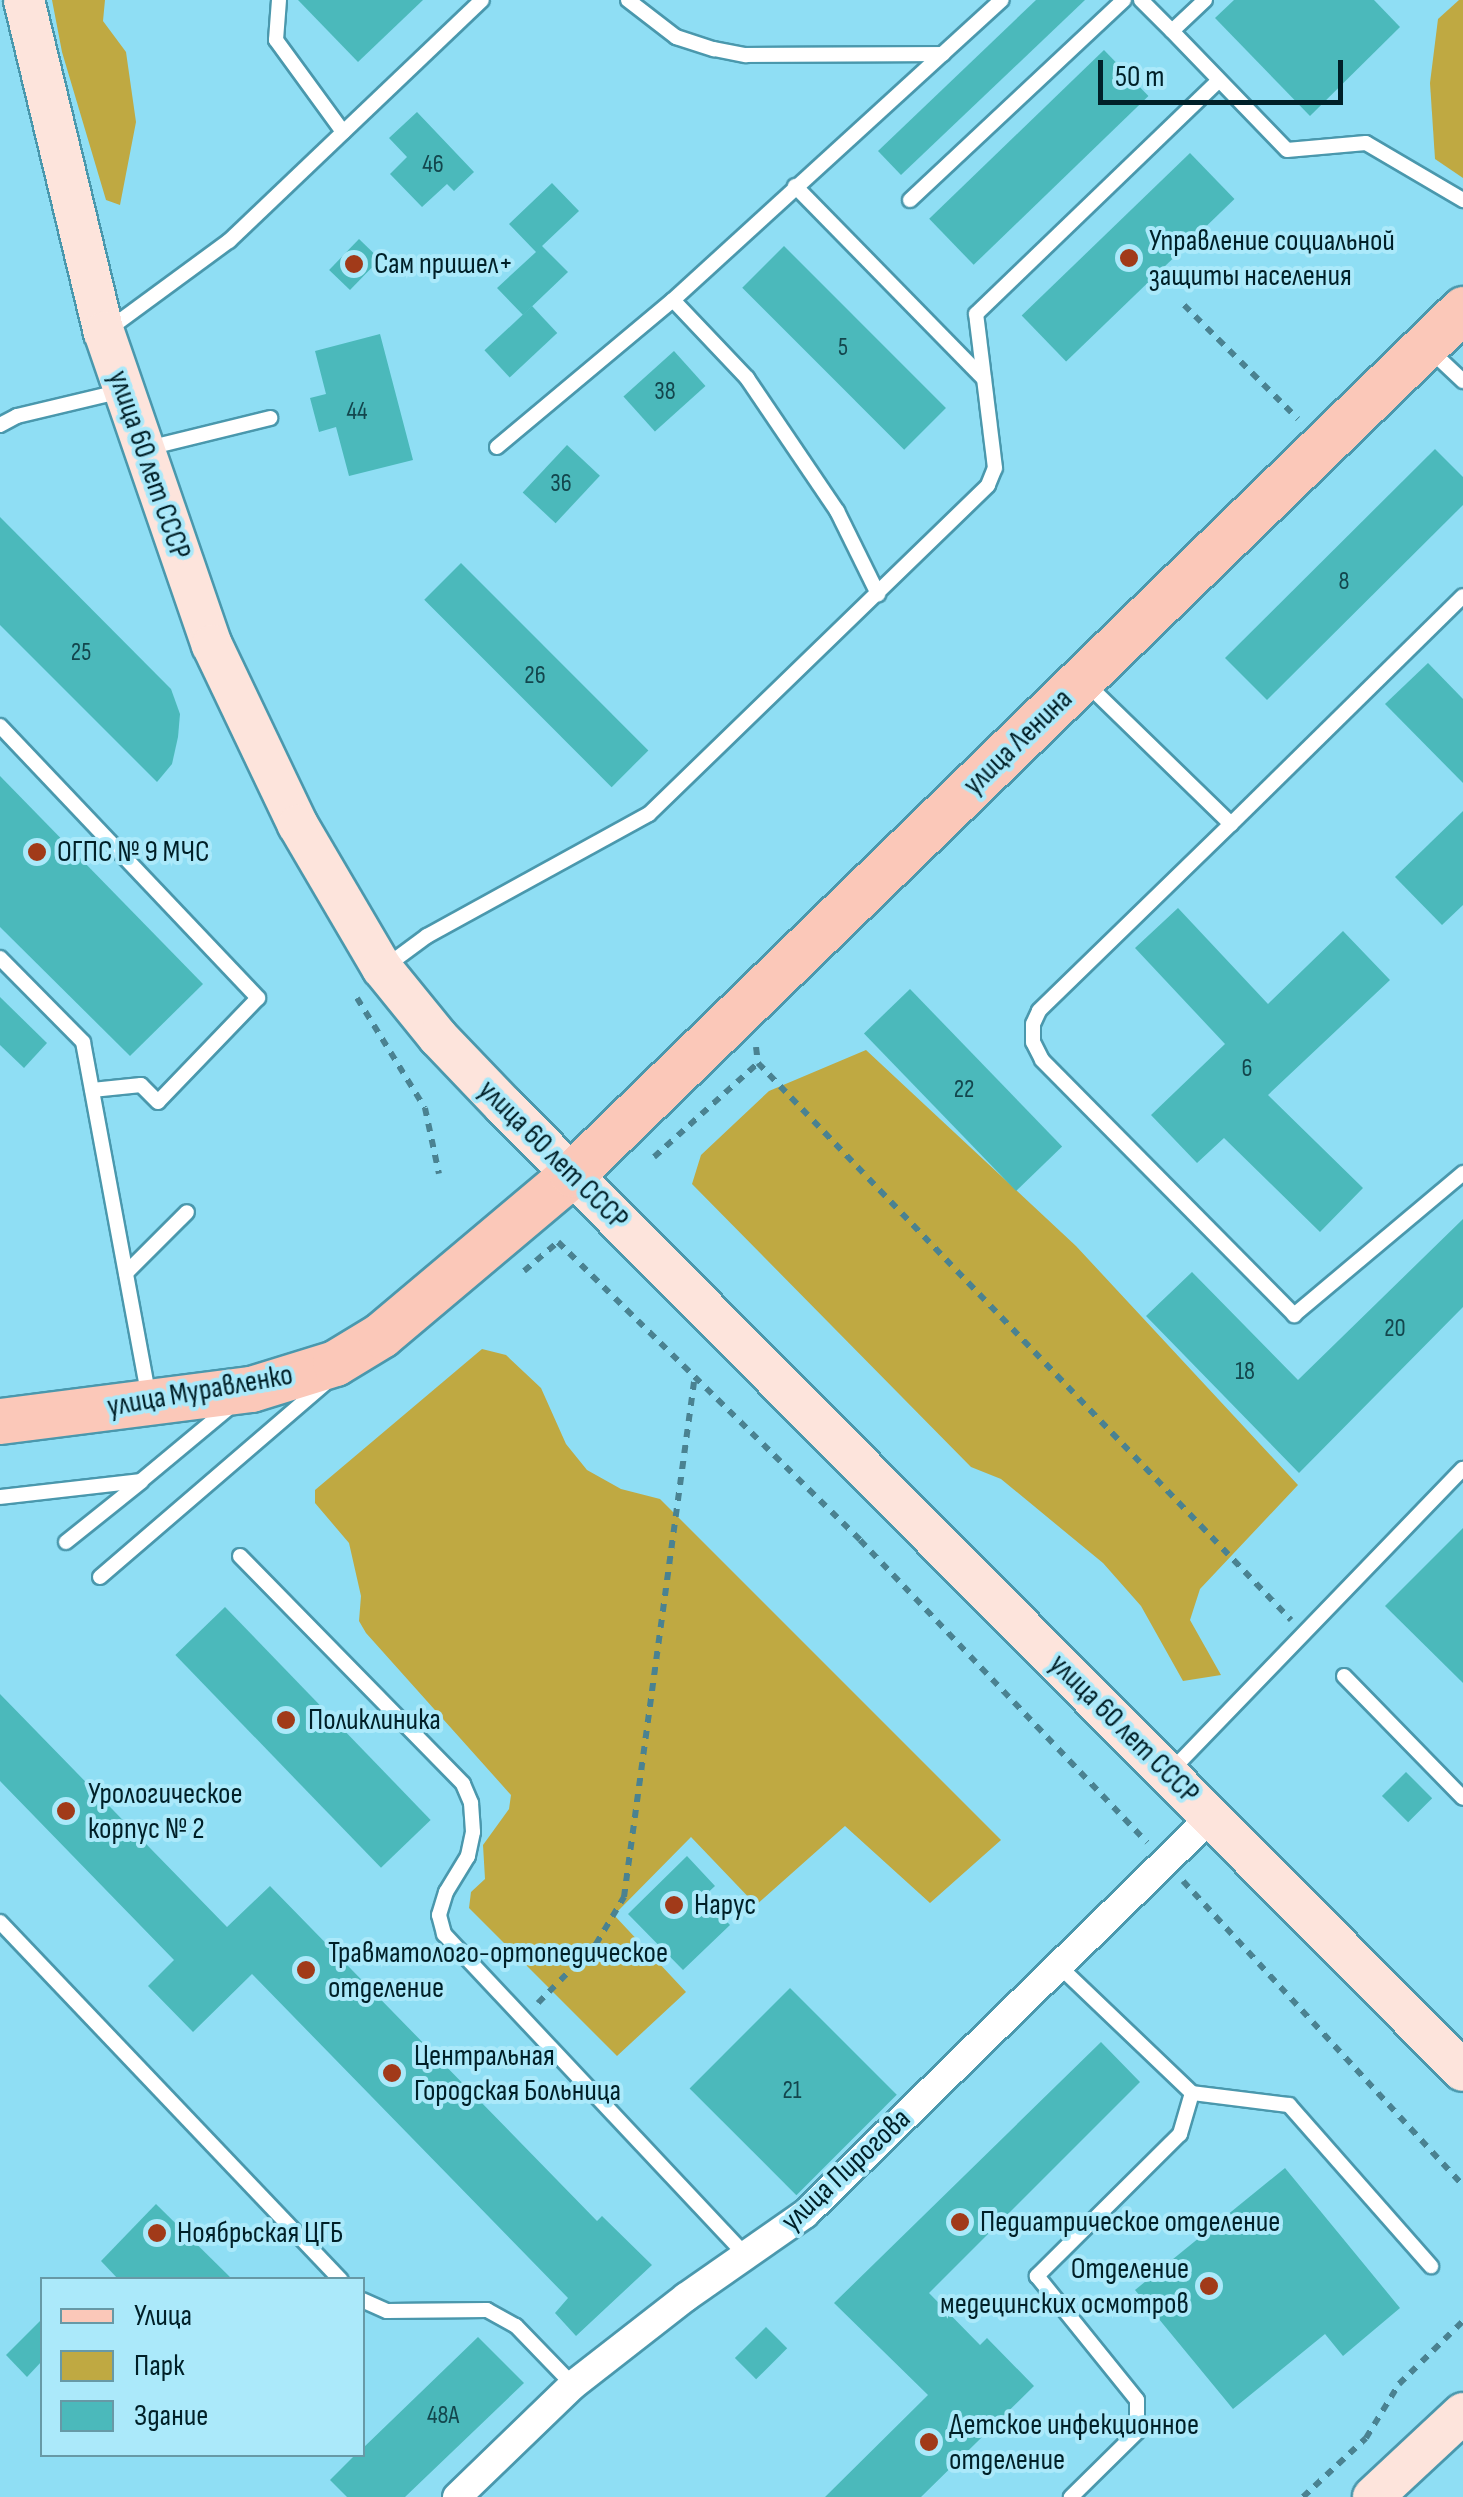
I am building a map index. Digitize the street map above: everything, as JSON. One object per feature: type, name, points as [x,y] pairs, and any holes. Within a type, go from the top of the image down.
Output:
[{"type":"main road","name":"улица 60 лет СССР","points":[[24,0],[104,332],[212,645],[298,825],[382,968],[438,1037],[572,1174],[1463,2071]]},
{"type":"main road","name":"улица Ленина","points":[[572,1174],[1463,310]]},
{"type":"main road","name":"улица Муравленко","points":[[0,1422],[251,1390],[335,1363],[382,1335],[572,1174]]},
{"type":"main road","points":[[1373,2497],[1463,2413]]},
{"type":"street","name":"улица Пирогова","points":[[457,2497],[573,2386],[806,2214],[1212,1816]]},
{"type":"lane","points":[[279,0],[276,40],[343,132]]},
{"type":"lane","points":[[104,332],[229,241],[482,0]]},
{"type":"lane","points":[[628,0],[676,38],[746,55],[943,54]]},
{"type":"lane","points":[[910,200],[1124,0]]},
{"type":"lane","points":[[1141,0],[1287,150],[1366,143],[1463,200]]},
{"type":"lane","points":[[1172,31],[1205,0]]},
{"type":"lane","points":[[498,446],[674,300],[995,2]]},
{"type":"lane","points":[[382,968],[427,936],[649,814],[988,485],[995,468],[976,314],[1219,80]]},
{"type":"lane","points":[[796,186],[984,380]]},
{"type":"lane","points":[[674,300],[746,378],[838,511],[878,594]]},
{"type":"lane","points":[[1426,346],[1463,381]]},
{"type":"lane","points":[[0,425],[17,416],[122,390]]},
{"type":"lane","points":[[142,449],[270,418]]},
{"type":"lane","points":[[1463,596],[1039,1011],[1033,1024],[1033,1042],[1042,1060],[1294,1316],[1463,1173]]},
{"type":"lane","points":[[1082,680],[1231,824]]},
{"type":"lane","points":[[0,726],[258,998],[158,1102],[141,1085],[92,1090]]},
{"type":"lane","points":[[0,958],[83,1042],[150,1402]]},
{"type":"lane","points":[[126,1272],[187,1212]]},
{"type":"lane","points":[[100,1578],[382,1335]]},
{"type":"lane","points":[[66,1542],[251,1390]]},
{"type":"lane","points":[[1168,1773],[1306,1636],[1463,1470]]},
{"type":"lane","points":[[0,1496],[142,1481]]},
{"type":"lane","points":[[240,1556],[463,1784],[471,1803],[473,1832],[468,1856],[446,1892],[438,1915],[444,1934],[746,2256]]},
{"type":"lane","points":[[1344,1676],[1463,1798]]},
{"type":"lane","points":[[0,1922],[337,2277]]},
{"type":"lane","points":[[1058,1965],[1192,2092],[1290,2104],[1431,2266]]},
{"type":"lane","points":[[1071,2497],[1137,2432],[1137,2400],[1038,2276],[1180,2134],[1192,2092]]},
{"type":"lane","points":[[365,2301],[387,2311],[487,2310],[516,2326],[573,2386]]},
{"type":"path","points":[[1184,305],[1324,445]]},
{"type":"path","points":[[654,1157],[758,1063],[1306,1636]]},
{"type":"path","points":[[524,1271],[558,1242],[694,1381],[860,1540],[1463,2185]]},
{"type":"path","points":[[521,2020],[596,1944],[624,1898],[694,1381]]},
{"type":"path","points":[[1303,2497],[1366,2438],[1399,2384],[1463,2321]]},
{"type":"green space","points":[[52,0],[105,0],[103,21],[126,52],[136,122],[120,205],[106,200],[62,52]]},
{"type":"green space","points":[[1463,0],[1463,178],[1435,159],[1430,83],[1438,19]]},
{"type":"green space","points":[[866,1050],[1076,1246],[1298,1485],[1200,1589],[1190,1620],[1221,1675],[1183,1681],[1141,1606],[1103,1563],[1001,1479],[971,1467],[692,1184],[701,1155],[769,1091]]},
{"type":"green space","points":[[482,1349],[506,1355],[541,1388],[566,1444],[587,1470],[621,1489],[660,1499],[1001,1840],[930,1903],[845,1826],[756,1905],[691,1837],[614,1915],[686,1992],[617,2056],[469,1908],[471,1892],[485,1879],[483,1845],[509,1809],[511,1795],[366,1633],[359,1621],[361,1596],[349,1543],[315,1503],[315,1490]]},
{"type":"building","points":[[298,0],[423,0],[358,62]]},
{"type":"building","points":[[1036,0],[1085,0],[901,175],[878,151]]},
{"type":"building","points":[[1234,0],[1374,0],[1400,27],[1310,116],[1215,18]]},
{"type":"building","points":[[1104,50],[1148,96],[974,265],[929,219]]},
{"type":"building","points":[[417,112],[474,172],[454,191],[447,184],[422,207],[390,174],[407,157],[389,138]]},
{"type":"building","name":"Управление социальной защиты населения","points":[[1190,153],[1234,199],[1066,362],[1022,316]]},
{"type":"building","points":[[552,183],[579,211],[542,246],[568,272],[523,315],[497,288],[536,252],[509,224]]},
{"type":"building","name":"Сам пришел+","points":[[359,239],[380,259],[350,290],[329,270]]},
{"type":"building","points":[[784,246],[946,408],[904,450],[742,288]]},
{"type":"building","points":[[532,306],[557,333],[510,377],[484,350]]},
{"type":"building","points":[[380,334],[413,460],[349,476],[336,427],[319,432],[310,398],[326,394],[315,351]]},
{"type":"building","points":[[674,351],[705,386],[655,431],[623,397]]},
{"type":"building","points":[[567,445],[600,476],[556,523],[523,493]]},
{"type":"building","points":[[1435,449],[1463,477],[1463,505],[1267,700],[1225,658]]},
{"type":"building","name":"ОГПС № 9 МЧС","points":[[0,517],[171,689],[180,714],[178,737],[172,764],[157,782],[0,625]]},
{"type":"building","points":[[461,563],[648,750],[612,787],[424,600]]},
{"type":"building","points":[[1428,663],[1463,699],[1463,783],[1385,704]]},
{"type":"building","name":"ОГПС № 9 МЧС","points":[[0,776],[203,984],[130,1056],[0,927]]},
{"type":"building","points":[[1463,811],[1463,905],[1442,925],[1395,877]]},
{"type":"building","points":[[1178,908],[1268,1004],[1343,931],[1390,980],[1268,1095],[1363,1188],[1320,1232],[1224,1138],[1197,1163],[1151,1115],[1225,1044],[1135,948]]},
{"type":"building","points":[[910,989],[1062,1147],[1016,1191],[864,1033]]},
{"type":"building","points":[[0,997],[47,1043],[24,1068],[0,1045]]},
{"type":"building","points":[[1463,1219],[1463,1307],[1299,1473],[1146,1316],[1192,1272],[1298,1380]]},
{"type":"building","points":[[1463,1528],[1463,1683],[1385,1606]]},
{"type":"building","points":[[225,1607],[431,1820],[381,1868],[175,1655]]},
{"type":"building","points":[[0,1694],[227,1927],[270,1886],[597,2221],[602,2216],[652,2265],[576,2336],[555,2313],[568,2298],[252,1974],[193,2032],[148,1986],[174,1960],[0,1781]]},
{"type":"building","points":[[1406,1772],[1432,1798],[1408,1822],[1382,1796]]},
{"type":"building","name":"Нарус","points":[[687,1856],[715,1886],[703,1897],[730,1925],[683,1970],[628,1914]]},
{"type":"building","points":[[790,1988],[897,2095],[796,2195],[690,2088]]},
{"type":"building","points":[[1101,2042],[1140,2082],[929,2293],[980,2345],[987,2338],[1034,2386],[921,2497],[825,2497],[928,2395],[834,2303]]},
{"type":"building","name":"Отделение медецинских осмотров","points":[[1285,2168],[1400,2308],[1343,2356],[1325,2334],[1233,2409],[1135,2290]]},
{"type":"building","name":"Ноябрьская ЦГБ","points":[[156,2204],[230,2277],[116,2277],[101,2261]]},
{"type":"building","points":[[40,2321],[40,2363],[27,2377],[6,2355]]},
{"type":"building","points":[[766,2327],[787,2348],[756,2379],[735,2358]]},
{"type":"building","points":[[478,2337],[524,2383],[405,2497],[347,2497],[330,2480],[353,2457],[365,2457],[365,2446]]},
{"type":"place","name":"Управление социальной защиты населения","points":[[1129,258]]},
{"type":"place","name":"Сам пришел+","points":[[354,264]]},
{"type":"place","name":"ОГПС № 9 МЧС","points":[[37,852]]},
{"type":"place","name":"Поликлиника","points":[[286,1720]]},
{"type":"place","name":"Урологическое корпус № 2","points":[[66,1811]]},
{"type":"place","name":"Нарус","points":[[674,1905]]},
{"type":"place","name":"Травматолого-ортопедическое отделение","points":[[306,1970]]},
{"type":"place","name":"Центральная Городская Больница","points":[[392,2073]]},
{"type":"place","name":"Педиатрическое отделение","points":[[960,2222]]},
{"type":"place","name":"Ноябрьская ЦГБ","points":[[157,2233]]},
{"type":"place","name":"Отделение медецинских осмотров","points":[[1209,2286]]},
{"type":"place","name":"Детское инфекционное отделение","points":[[929,2442]]}]
